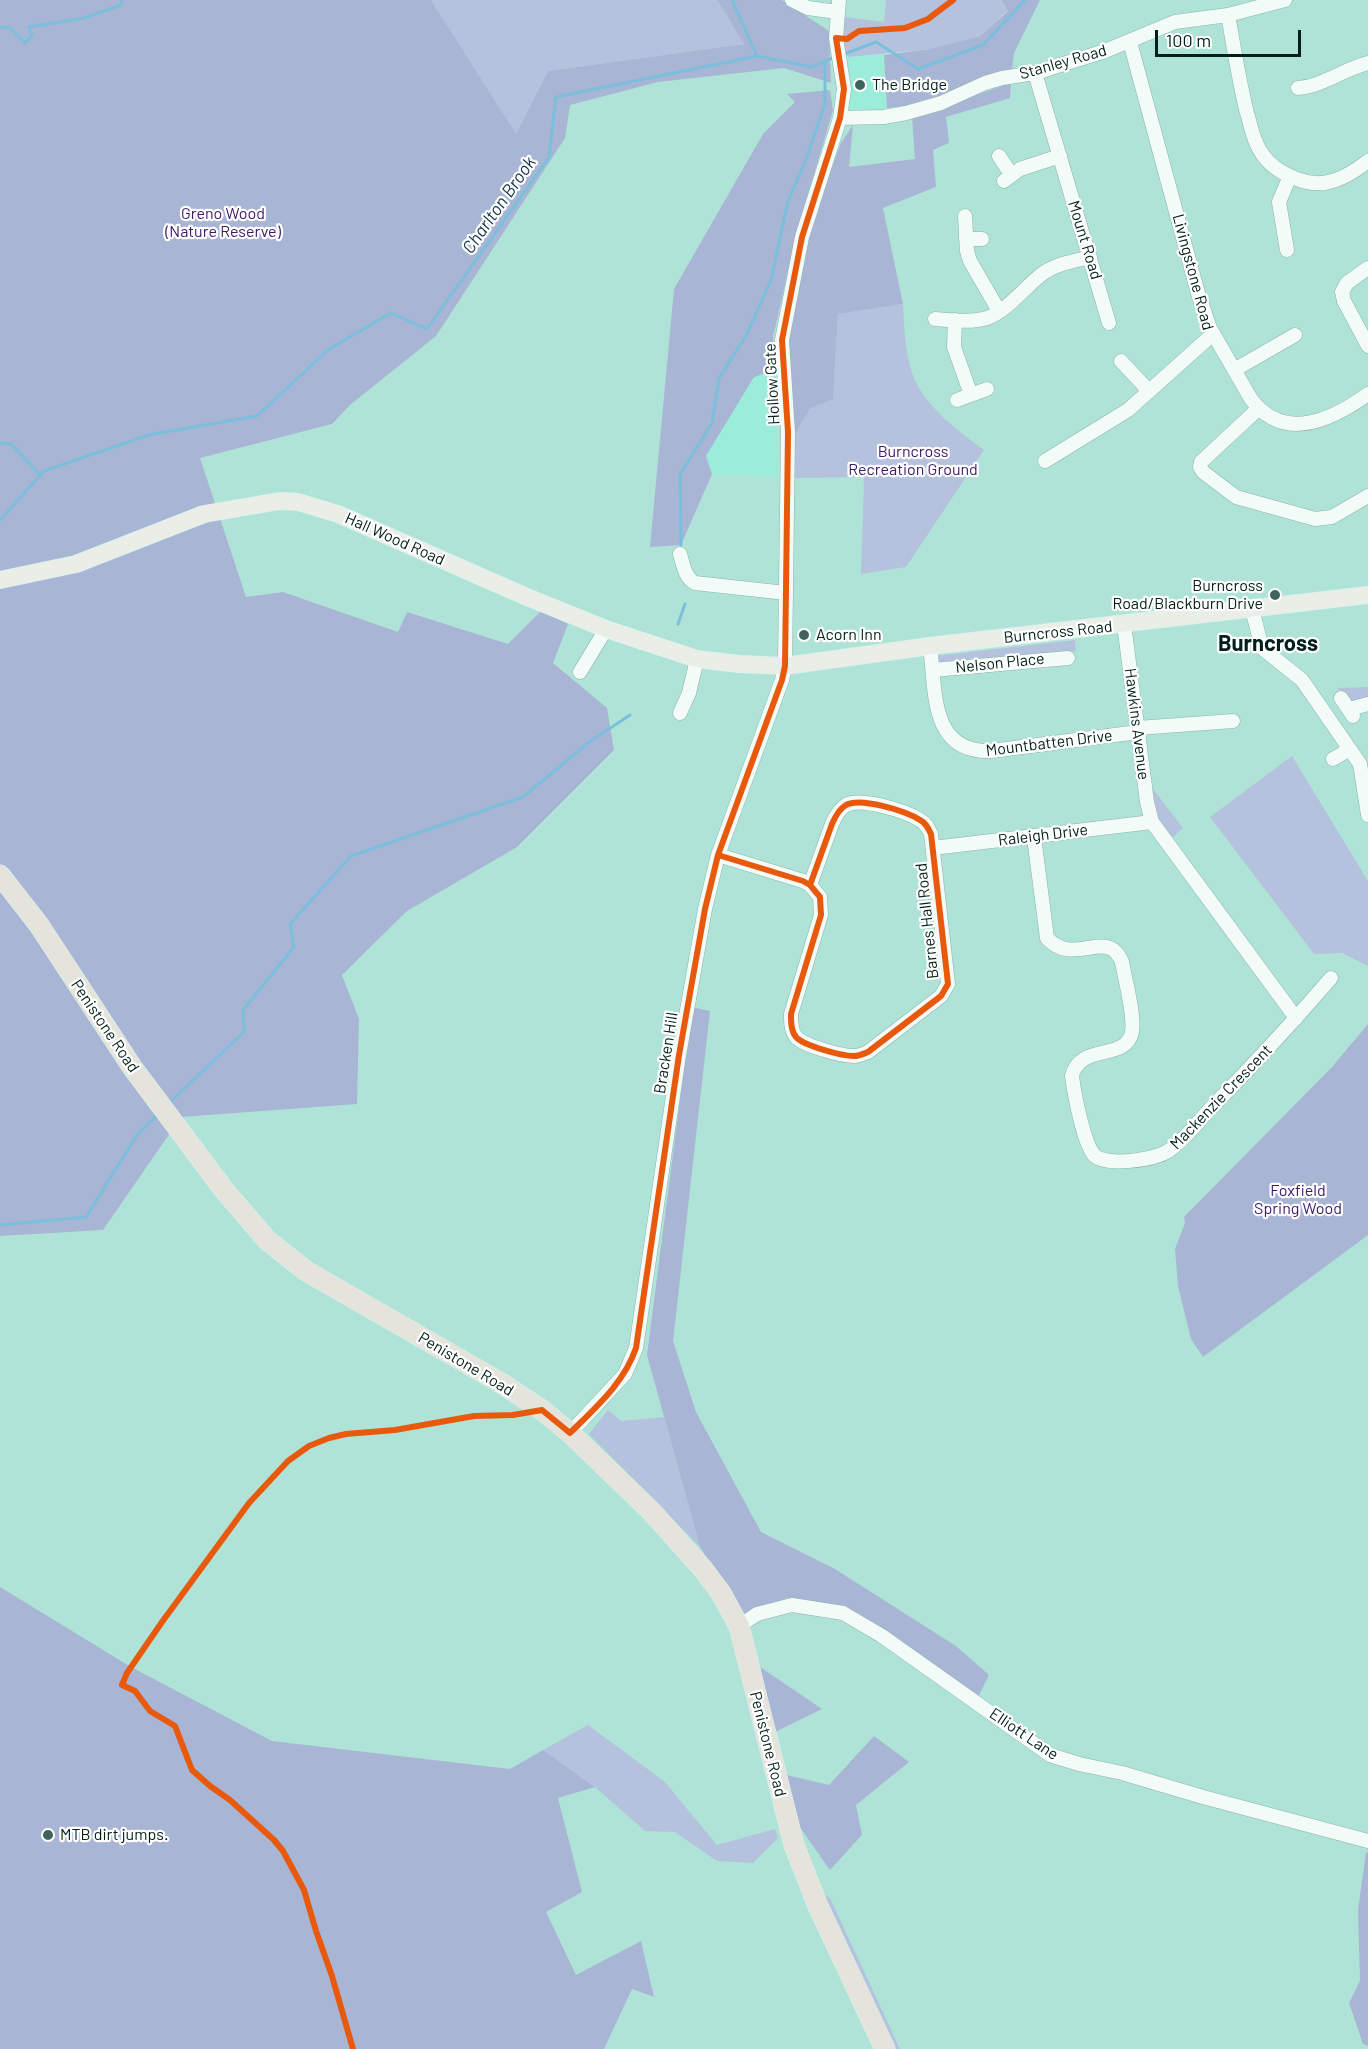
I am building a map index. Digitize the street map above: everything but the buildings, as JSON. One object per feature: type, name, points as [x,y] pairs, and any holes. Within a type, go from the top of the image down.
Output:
[{"type":"highway","name":"Penistone Road","points":[[0,875],[39,925],[132,1067],[224,1190],[267,1240],[306,1271],[501,1383],[542,1410],[570,1433],[651,1511],[703,1569],[721,1593],[739,1626],[794,1845],[818,1906],[885,2049]]},
{"type":"main road","name":"Hall Wood Road","points":[[0,580],[76,564],[204,514],[280,501],[298,502],[338,514],[606,629],[697,659],[785,666]]},
{"type":"main road","name":"Burncross Road","points":[[785,666],[930,646],[1368,596]]},
{"type":"street","points":[[792,0],[808,8],[838,6]]},
{"type":"street","name":"Stanley Road","points":[[840,118],[884,117],[941,104],[985,83],[1035,73],[1130,42],[1174,22],[1228,15],[1286,0]]},
{"type":"street","name":"Hollow Gate","points":[[785,666],[788,432],[783,363],[783,324],[802,237],[840,118],[844,90],[837,44],[838,6]]},
{"type":"street","points":[[1228,15],[1245,104],[1257,144],[1267,160],[1290,177],[1311,184],[1334,182],[1368,161]]},
{"type":"street","name":"Livingstone Road","points":[[1045,461],[1128,410],[1213,334],[1198,293],[1130,42]]},
{"type":"street","points":[[1306,91],[1355,66],[1368,63]]},
{"type":"street","name":"Mount Road","points":[[1035,73],[1110,323]]},
{"type":"street","points":[[999,156],[1007,178],[1032,164],[1060,156]]},
{"type":"street","points":[[1287,250],[1279,202],[1290,177]]},
{"type":"street","points":[[965,216],[970,261],[999,311]]},
{"type":"street","points":[[966,239],[982,239]]},
{"type":"street","points":[[935,319],[979,319],[999,311],[1044,273],[1090,257]]},
{"type":"street","points":[[1368,268],[1347,283],[1342,292],[1344,301],[1368,346]]},
{"type":"street","points":[[955,320],[954,347],[971,395]]},
{"type":"street","points":[[1213,334],[1258,409],[1275,419],[1296,423],[1314,422],[1329,418],[1368,395]]},
{"type":"street","points":[[1233,370],[1276,339],[1295,335]]},
{"type":"street","points":[[1121,361],[1149,391]]},
{"type":"street","points":[[957,400],[987,388]]},
{"type":"street","points":[[1258,409],[1202,462],[1200,467],[1203,472],[1236,496],[1315,519],[1332,517],[1368,496]]},
{"type":"street","points":[[680,554],[686,573],[695,583],[786,592]]},
{"type":"street","points":[[1252,609],[1262,648],[1302,680],[1350,749],[1362,772],[1368,815]]},
{"type":"street","name":"Hawkins Avenue","points":[[1124,624],[1147,802],[1152,822]]},
{"type":"street","points":[[580,672],[606,629]]},
{"type":"street","name":"Mountbatten Drive","points":[[930,646],[940,722],[955,740],[978,752],[1046,745],[1138,730],[1233,721]]},
{"type":"street","name":"Nelson Place","points":[[933,670],[1068,658]]},
{"type":"street","points":[[680,713],[689,693],[697,659]]},
{"type":"street","name":"Bracken Hill","points":[[570,1433],[625,1374],[636,1348],[679,1055],[705,909],[718,855],[782,680],[785,666]]},
{"type":"street","points":[[1347,708],[1368,704]]},
{"type":"street","points":[[1333,759],[1350,749]]},
{"type":"street","name":"Barnes Hall Road","points":[[854,802],[864,802],[918,819],[928,826],[933,848],[948,984],[941,996],[868,1052],[860,1055],[843,1055],[811,1045],[797,1038],[793,1030],[791,1014],[821,915],[820,897],[810,885],[831,824],[841,810],[854,802]]},
{"type":"street","points":[[1152,822],[1296,1018]]},
{"type":"street","name":"Raleigh Drive","points":[[933,848],[1152,822]]},
{"type":"street","name":"Mackenzie Crescent","points":[[1034,837],[1047,938],[1058,948],[1065,950],[1107,947],[1119,955],[1122,962],[1132,1021],[1132,1035],[1124,1046],[1085,1058],[1074,1068],[1072,1076],[1086,1138],[1093,1154],[1098,1158],[1106,1161],[1152,1158],[1171,1150],[1331,978]]},
{"type":"street","points":[[718,855],[810,885]]},
{"type":"street","name":"Elliott Lane","points":[[739,1626],[757,1614],[792,1605],[843,1613],[882,1635],[1050,1755],[1368,1841]]},
{"type":"shaded area","points":[[884,55],[887,108],[847,110],[848,57]]},
{"type":"shaded area","points":[[775,370],[778,476],[712,474],[705,456],[754,377]]},
{"type":"green space","name":"Greno Wood (Nature Reserve)","points":[[0,0],[431,0],[516,134],[548,71],[744,44],[717,0],[782,0],[829,31],[831,83],[784,68],[658,82],[570,105],[565,138],[436,336],[350,405],[332,424],[200,458],[246,597],[283,592],[398,632],[407,612],[508,644],[541,611],[568,624],[553,663],[607,708],[614,750],[517,847],[407,911],[342,975],[359,1019],[357,1104],[181,1117],[103,1230],[0,1236]]},
{"type":"green space","points":[[431,0],[717,0],[744,44],[548,71],[516,135]]},
{"type":"green space","points":[[886,0],[1001,0],[1008,10],[980,36],[930,49],[848,57],[843,43],[845,17],[884,22]]},
{"type":"green space","points":[[1001,0],[1040,0],[1014,53],[1012,70],[917,105],[887,108],[884,55],[930,49],[980,36],[1008,11]]},
{"type":"green space","points":[[1011,83],[1010,98],[946,117],[949,143],[933,150],[936,187],[883,208],[903,304],[838,314],[833,399],[810,409],[793,438],[784,341],[806,235],[841,143],[853,125],[849,167],[915,159],[912,117]]},
{"type":"green space","points":[[830,90],[833,110],[797,232],[773,337],[775,370],[754,377],[706,456],[712,474],[681,545],[650,547],[674,289],[763,134],[795,102],[787,94]]},
{"type":"green space","name":"Burncross Recreation Ground","points":[[903,304],[908,356],[917,385],[942,416],[984,450],[906,567],[861,574],[864,477],[794,478],[793,438],[810,409],[833,399],[838,314]]},
{"type":"green space","points":[[1075,640],[1076,651],[942,665],[937,661],[936,656]]},
{"type":"green space","points":[[1368,687],[1368,699],[1349,703],[1337,688]]},
{"type":"green space","points":[[1292,756],[1368,881],[1368,966],[1342,953],[1314,954],[1210,817]]},
{"type":"green space","points":[[1153,789],[1183,828],[1170,840],[1153,809]]},
{"type":"green space","points":[[692,1007],[710,1011],[673,1341],[696,1412],[761,1532],[835,1569],[956,1646],[989,1675],[978,1697],[889,1633],[843,1608],[787,1598],[742,1615],[700,1547],[647,1355]]},
{"type":"green space","name":"Foxfield Spring Wood","points":[[1368,1024],[1368,1235],[1203,1357],[1191,1339],[1178,1286],[1175,1249],[1185,1223],[1184,1217],[1332,1067]]},
{"type":"green space","points":[[608,1410],[621,1421],[664,1417],[700,1547],[589,1434]]},
{"type":"green space","points":[[0,1587],[131,1667],[272,1741],[510,1769],[543,1750],[595,1787],[558,1798],[582,1892],[546,1912],[576,1975],[641,1941],[654,1997],[632,1989],[604,2049],[0,2049]]},
{"type":"green space","points":[[760,1667],[822,1709],[775,1732]]},
{"type":"green space","points":[[588,1725],[665,1782],[717,1845],[775,1829],[778,1838],[753,1863],[717,1861],[675,1832],[645,1831],[595,1787],[543,1750]]},
{"type":"green space","points":[[874,1736],[909,1762],[856,1805],[862,1835],[830,1870],[799,1826],[787,1775],[829,1785]]},
{"type":"green space","points":[[1366,1852],[1368,1853],[1368,2046],[1363,2044],[1349,2003],[1360,1981],[1358,1910]]},
{"type":"green space","points":[[823,1895],[830,1898],[900,2049],[894,2049]]},
{"type":"waterway","points":[[0,27],[9,27],[25,43],[32,35],[29,27],[84,18],[121,5],[122,0]]},
{"type":"waterway","points":[[732,0],[757,56]]},
{"type":"waterway","name":"Charlton Brook","points":[[842,55],[876,42],[918,69],[983,45],[1025,0]]},
{"type":"waterway","name":"Charlton Brook","points":[[0,520],[44,471],[148,435],[257,416],[329,349],[391,313],[427,329],[549,157],[556,97],[757,56],[812,67],[835,57]]},
{"type":"waterway","points":[[681,545],[680,474],[712,423],[719,378],[746,336],[771,280],[788,201],[805,162],[825,104],[825,62]]},
{"type":"waterway","points":[[0,443],[11,444],[40,475]]},
{"type":"waterway","points":[[678,624],[685,604]]},
{"type":"waterway","points":[[168,1104],[244,1032],[243,1010],[294,947],[290,924],[351,856],[523,797],[588,743],[630,715]]},
{"type":"waterway","points":[[0,1225],[86,1217],[137,1135],[159,1113]]},
{"type":"cycle path","points":[[353,2049],[304,1890],[283,1851],[230,1800],[192,1770],[175,1726],[150,1711],[135,1691],[122,1685],[127,1673],[162,1622],[249,1503],[288,1461],[309,1446],[346,1434],[395,1430],[474,1416],[513,1415],[542,1410],[570,1433],[608,1394],[631,1361],[636,1348],[679,1055],[705,909],[718,855],[782,680],[785,666],[788,432],[782,340],[802,237],[840,118],[844,89],[836,38],[847,39],[859,31],[905,28],[928,19],[953,0]]},
{"type":"cycle path","points":[[718,855],[803,881],[810,885],[820,897],[821,915],[791,1014],[792,1029],[796,1037],[815,1047],[841,1054],[859,1055],[868,1052],[941,996],[948,984],[931,834],[922,821],[894,809],[862,803],[846,805],[833,821],[810,885]]},
{"type":"place","name":"The Bridge","points":[[860,85]]},
{"type":"place","name":"Burncross Road/Blackburn Drive","points":[[1275,595]]},
{"type":"place","name":"Acorn Inn","points":[[804,635]]},
{"type":"place","name":"MTB dirt jumps.","points":[[48,1835]]},
{"type":"district","name":"Burncross","points":[[1268,644]]}]
